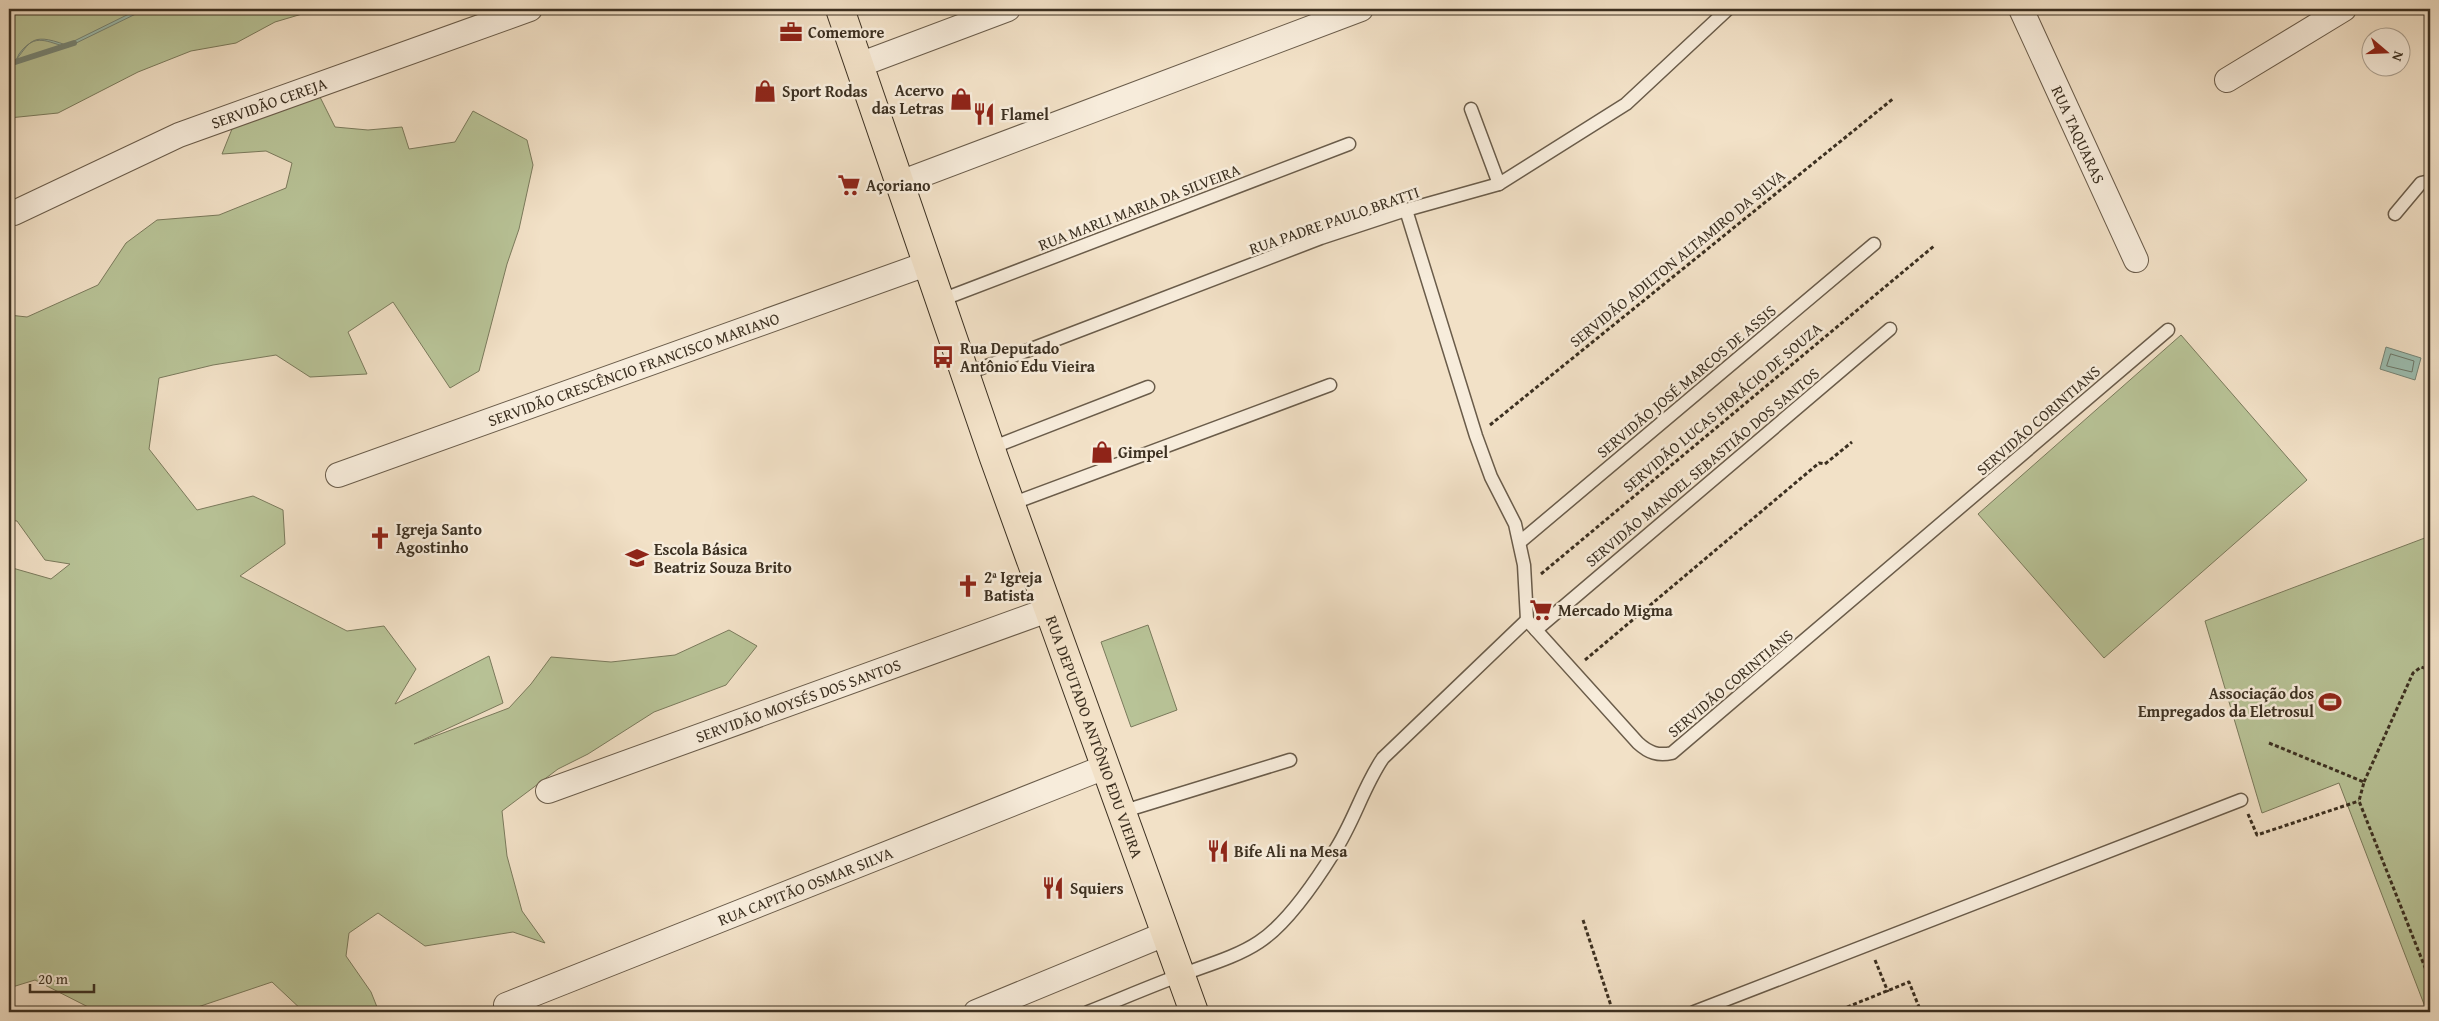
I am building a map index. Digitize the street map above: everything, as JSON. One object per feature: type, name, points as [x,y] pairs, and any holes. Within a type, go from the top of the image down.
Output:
[{"type":"main road","name":"RUA DEPUTADO ANTÔNIO EDU VIEIRA","points":[[840,9],[1048,610],[1194,1012]]},
{"type":"street","name":"SERVIDÃO CEREJA","points":[[14,213],[179,135],[530,9]]},
{"type":"street","points":[[859,65],[1008,9]]},
{"type":"street","points":[[900,183],[1361,9]]},
{"type":"street","name":"RUA TAQUARAS","points":[[2021,9],[2136,260]]},
{"type":"street","points":[[2227,80],[2344,9]]},
{"type":"street","name":"SERVIDÃO CRESCÊNCIO FRANCISCO MARIANO","points":[[338,475],[929,263]]},
{"type":"street","name":"SERVIDÃO MOYSÉS DOS SANTOS","points":[[548,792],[1048,610]]},
{"type":"street","name":"RUA CAPITÃO OSMAR SILVA","points":[[506,1005],[1105,767]]},
{"type":"street","points":[[976,1012],[1165,934]]},
{"type":"lane","name":"RUA PADRE PAULO BRATTI","points":[[966,374],[1321,238],[1406,210],[1498,184],[1626,104],[1728,9]]},
{"type":"lane","points":[[1471,109],[1498,184]]},
{"type":"lane","name":"RUA MARLI MARIA DA SILVEIRA","points":[[941,300],[1349,144]]},
{"type":"lane","points":[[2395,214],[2421,183],[2430,182]]},
{"type":"lane","points":[[1088,1012],[1236,954],[1260,942],[1298,903],[1334,853],[1346,833],[1372,774],[1383,758],[1527,620],[1526,588],[1520,542],[1515,524],[1492,477],[1476,436],[1406,210]]},
{"type":"lane","name":"SERVIDÃO JOSÉ MARCOS DE ASSIS","points":[[1520,542],[1874,244]]},
{"type":"lane","name":"SERVIDÃO MANOEL SEBASTIÃO DOS SANTOS","points":[[1536,630],[1890,329]]},
{"type":"lane","name":"SERVIDÃO CORINTIANS","points":[[1527,620],[1642,747],[1660,755],[1672,753],[2168,330]]},
{"type":"lane","points":[[1011,504],[1330,385]]},
{"type":"lane","points":[[991,448],[1148,388]]},
{"type":"lane","points":[[1122,812],[1290,760]]},
{"type":"lane","points":[[1694,1012],[2241,800]]},
{"type":"path","name":"SERVIDÃO ADILTON ALTAMIRO DA SILVA","points":[[1476,436],[1894,98]]},
{"type":"path","name":"SERVIDÃO LUCAS HORÁCIO DE SOUZA","points":[[1526,588],[1934,246]]},
{"type":"path","points":[[1573,671],[1819,463],[1824,464],[1852,442]]},
{"type":"path","points":[[2430,670],[2421,667],[2413,672],[2364,782],[2359,801],[2430,980]]},
{"type":"path","points":[[2269,742],[2364,782]]},
{"type":"path","points":[[2241,800],[2257,835],[2359,801]]},
{"type":"path","points":[[1583,920],[1613,1012]]},
{"type":"path","points":[[1877,964],[1888,992]]},
{"type":"path","points":[[1835,1012],[1909,982],[1921,1012]]},
{"type":"shaded area","points":[[21,9],[319,9],[275,22],[236,43],[191,51],[138,72],[58,113],[9,118],[9,14]]},
{"type":"shaded area","points":[[319,95],[335,127],[368,130],[402,127],[409,149],[455,142],[473,111],[527,140],[533,165],[519,229],[507,264],[479,371],[450,388],[393,302],[348,332],[367,374],[310,377],[276,355],[213,365],[159,378],[149,449],[197,510],[253,496],[283,510],[285,544],[240,576],[347,631],[384,626],[416,669],[395,704],[489,656],[503,703],[414,744],[509,708],[531,684],[551,657],[611,662],[675,655],[729,630],[757,646],[726,685],[654,712],[588,754],[558,769],[502,811],[507,856],[522,911],[545,943],[513,932],[425,946],[378,913],[349,933],[346,956],[371,992],[379,1012],[353,1012],[339,1007],[319,1012],[304,1012],[272,982],[183,1012],[98,1012],[35,980],[9,988],[9,567],[51,579],[70,564],[45,560],[17,521],[9,520],[9,315],[27,317],[98,285],[126,243],[157,220],[219,215],[286,188],[292,163],[266,151],[222,154],[232,129],[256,111]]},
{"type":"shaded area","points":[[2181,335],[2307,480],[2104,658],[1978,514]]},
{"type":"shaded area","name":"Associação dos Empregados da Eletrosul","points":[[2430,536],[2430,1012],[2427,1012],[2339,783],[2262,813],[2205,621]]},
{"type":"shaded area","points":[[1148,625],[1177,710],[1131,727],[1101,642]]},
{"type":"water","points":[[139,9],[146,9],[68,47],[42,40],[30,43],[44,39],[66,45]]},
{"type":"water","points":[[30,43],[27,46],[16,60],[19,54],[25,47]]},
{"type":"water","points":[[2386,347],[2421,358],[2415,380],[2380,369]]},
{"type":"waterway","points":[[9,64],[74,43]]},
{"type":"place","name":"Comemore","points":[[791,32]]},
{"type":"place","name":"Sport Rodas","points":[[765,91]]},
{"type":"place","name":"Acervo das Letras","points":[[961,99]]},
{"type":"place","name":"Flamel","points":[[984,114]]},
{"type":"place","name":"Açoriano","points":[[849,185]]},
{"type":"place","name":"Rua Deputado Antônio Edu Vieira","points":[[943,357]]},
{"type":"place","name":"Gimpel","points":[[1102,452]]},
{"type":"place","name":"Igreja Santo Agostinho","points":[[380,538]]},
{"type":"place","name":"Escola Básica Beatriz Souza Brito","points":[[637,558]]},
{"type":"place","name":"2ª Igreja Batista","points":[[968,586]]},
{"type":"place","name":"Mercado Migma","points":[[1541,610]]},
{"type":"place","name":"Associação dos Empregados da Eletrosul","points":[[2330,702]]},
{"type":"place","name":"Bife Ali na Mesa","points":[[1218,851]]},
{"type":"place","name":"Squiers","points":[[1053,888]]}]
